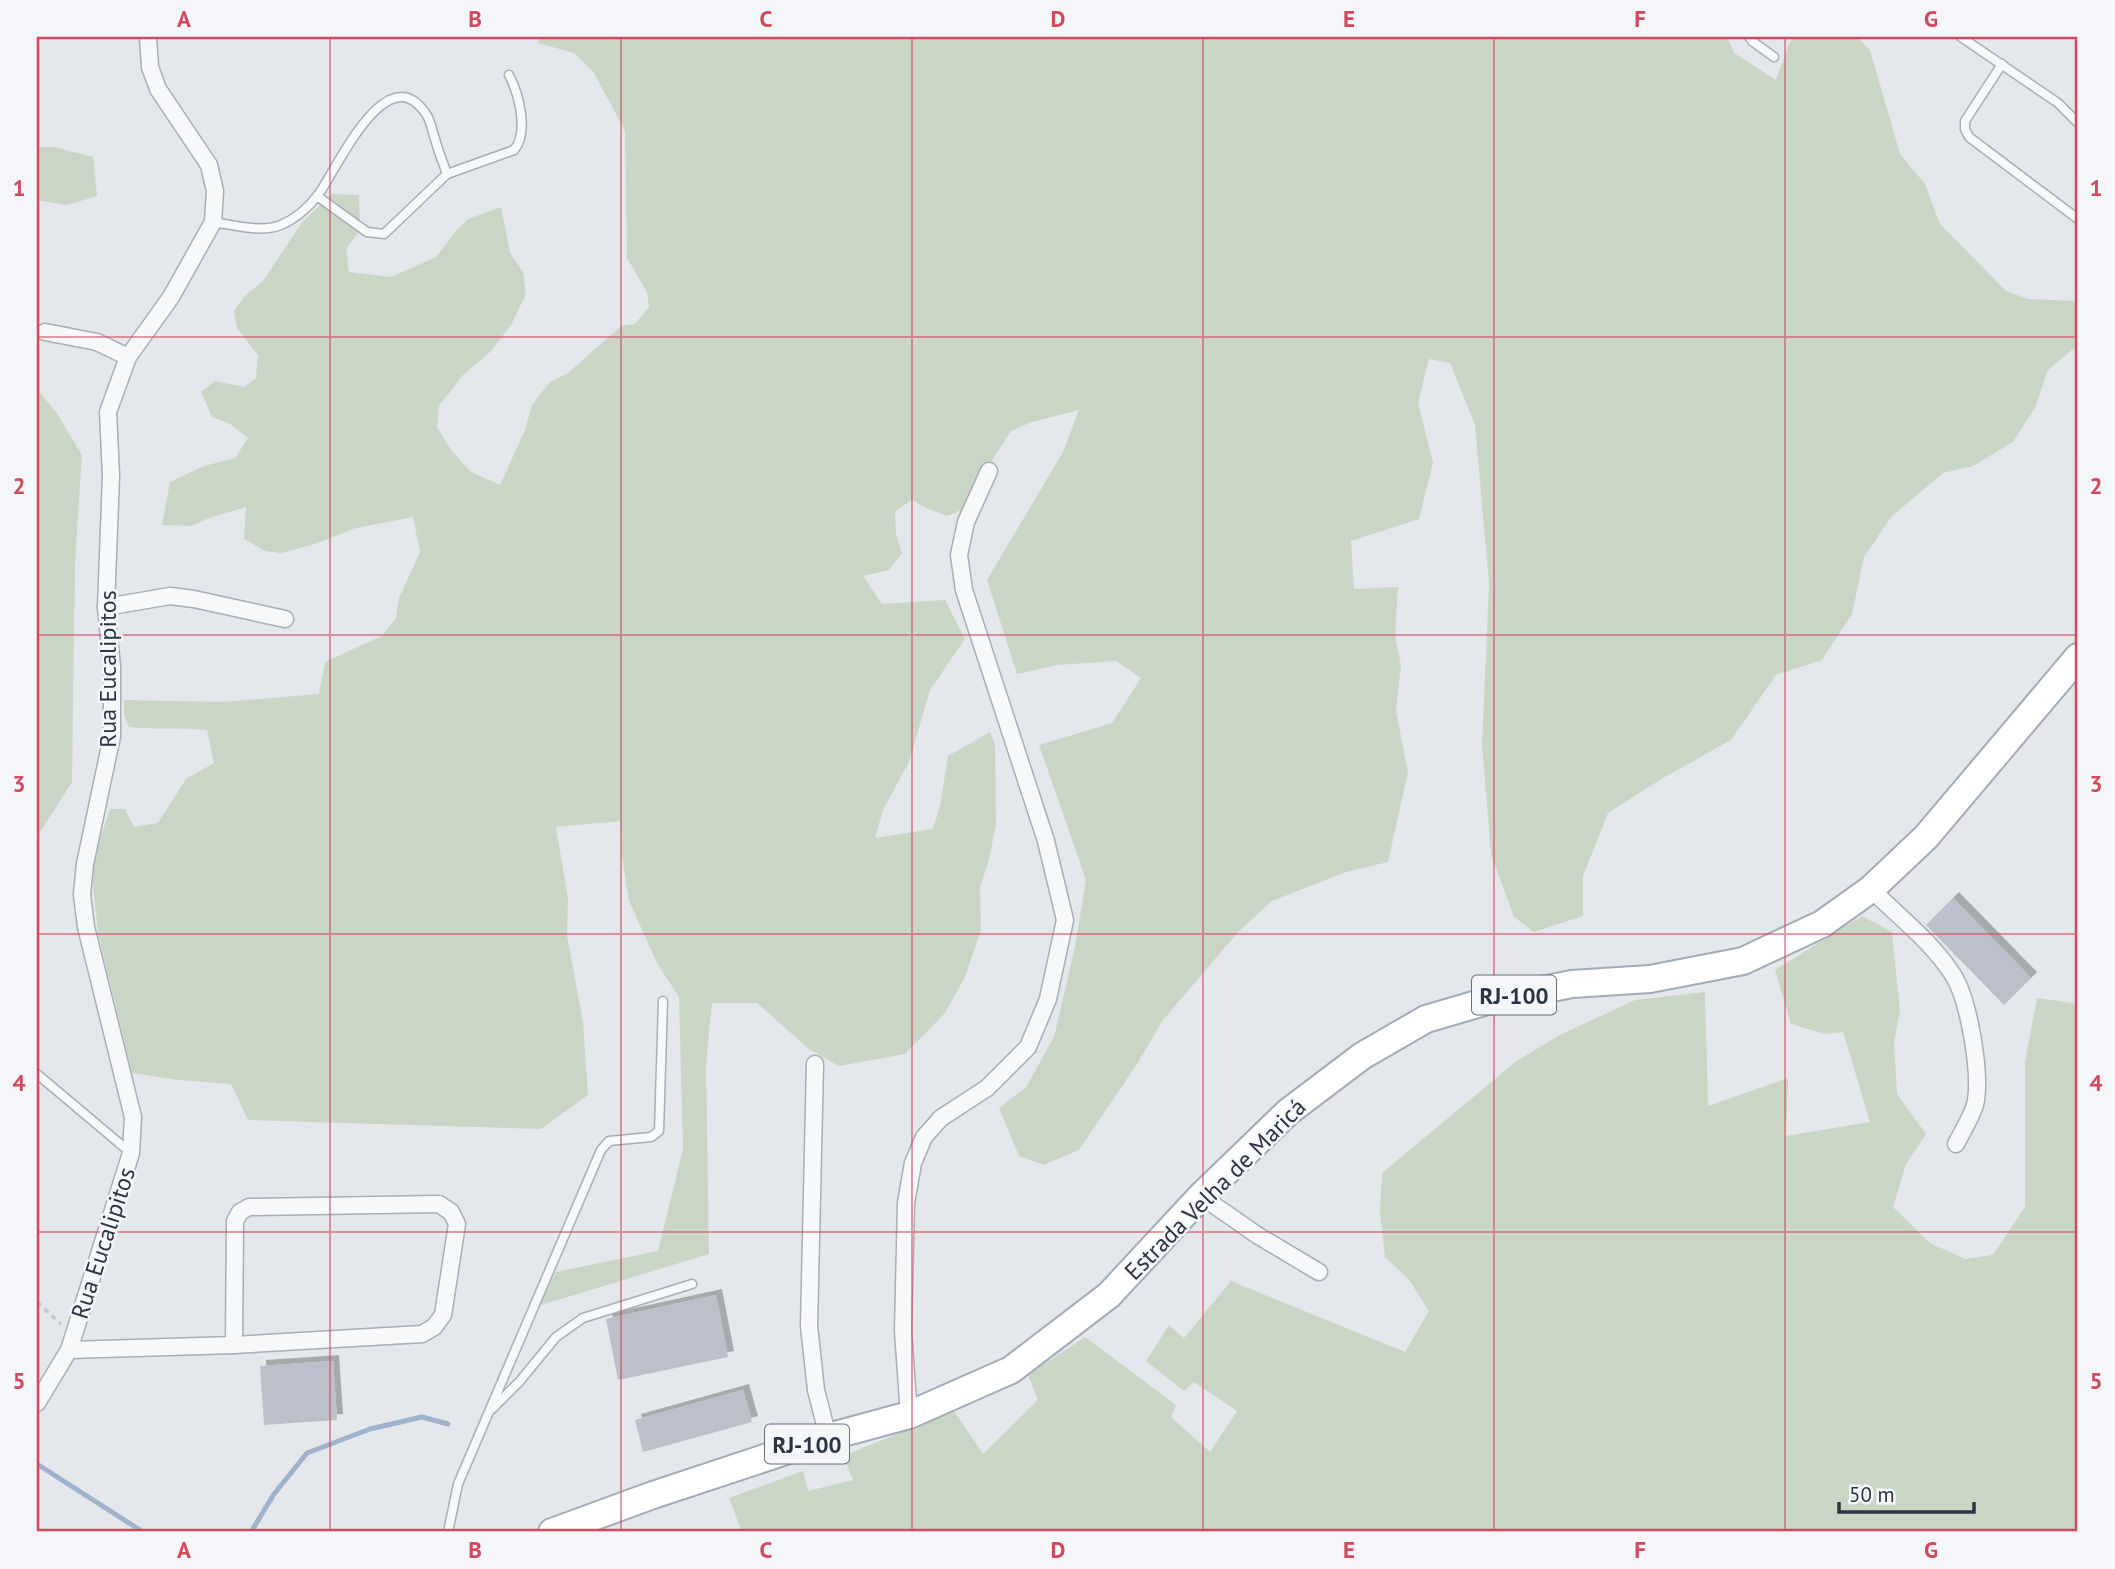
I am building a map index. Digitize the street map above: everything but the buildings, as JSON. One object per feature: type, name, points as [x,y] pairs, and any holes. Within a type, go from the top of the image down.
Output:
[{"type":"main road","name":"Estrada Velha de Maricá","points":[[552,1532],[653,1495],[828,1437],[909,1415],[1011,1370],[1109,1295],[1201,1196],[1288,1112],[1362,1056],[1426,1020],[1491,1000],[1572,984],[1650,979],[1742,961],[1822,924],[1871,889],[1926,837],[2078,657]]},
{"type":"street","name":"Rua Eucalipitos","points":[[37,1403],[69,1350],[131,1153],[133,1118],[86,927],[82,894],[85,864],[112,736],[112,667],[106,607],[111,476],[108,412],[128,358],[172,297],[213,222],[215,191],[209,165],[158,89],[150,67],[148,37]]},
{"type":"street","points":[[46,332],[97,342],[128,358]]},
{"type":"street","points":[[909,1415],[903,1331],[906,1203],[913,1163],[924,1137],[941,1118],[987,1088],[1028,1047],[1048,999],[1065,920],[1046,841],[964,590],[958,555],[966,522],[989,471]]},
{"type":"street","points":[[106,607],[170,596],[285,619]]},
{"type":"street","points":[[1871,889],[1946,967],[1953,976],[1965,1005],[1975,1058],[1977,1089],[1974,1108],[1956,1144]]},
{"type":"street","points":[[815,1064],[808,1326],[816,1390],[828,1437]]},
{"type":"street","points":[[1201,1196],[1256,1236],[1319,1272]]},
{"type":"street","points":[[69,1350],[234,1345],[422,1334],[434,1327],[443,1315],[457,1224],[451,1212],[439,1204],[249,1208],[240,1212],[235,1221],[234,1345]]},
{"type":"lane","points":[[1749,37],[1774,57]]},
{"type":"lane","points":[[1961,37],[2057,103],[2078,123]]},
{"type":"lane","points":[[2002,64],[1965,121],[1965,129],[1969,137],[2078,219]]},
{"type":"lane","points":[[317,196],[367,232],[384,234],[447,174],[514,150],[520,143],[523,132],[518,98],[509,75]]},
{"type":"lane","points":[[213,222],[257,228],[279,226],[299,214],[317,196],[355,134],[386,101],[401,95],[415,100],[428,116],[447,174]]},
{"type":"lane","points":[[448,1532],[458,1485],[601,1150],[609,1141],[651,1137],[659,1131],[663,1001]]},
{"type":"lane","points":[[37,1074],[131,1153]]},
{"type":"lane","points":[[487,1413],[520,1381],[556,1337],[583,1318],[692,1284]]},
{"type":"path","points":[[37,1302],[74,1334]]},
{"type":"green space","points":[[541,37],[1727,37],[1734,53],[1776,80],[1794,37],[1857,37],[1870,50],[1900,154],[1925,184],[1940,224],[2006,291],[2028,299],[2078,301],[2078,345],[2048,370],[2035,408],[2013,442],[1973,466],[1943,473],[1892,516],[1864,557],[1852,614],[1822,660],[1776,675],[1731,740],[1608,813],[1583,876],[1583,916],[1534,932],[1514,917],[1491,854],[1482,744],[1489,584],[1475,425],[1450,363],[1429,359],[1418,403],[1433,463],[1419,519],[1351,541],[1354,589],[1398,587],[1395,635],[1401,665],[1396,711],[1408,772],[1388,862],[1346,872],[1272,901],[1239,931],[1163,1020],[1079,1150],[1044,1165],[1019,1156],[999,1108],[1026,1087],[1054,1037],[1075,947],[1086,880],[1039,745],[1112,723],[1141,678],[1116,661],[1057,665],[1017,674],[987,580],[1063,452],[1079,410],[1032,422],[1011,431],[964,509],[947,516],[912,500],[895,511],[896,534],[902,553],[889,570],[863,576],[882,604],[945,600],[965,639],[930,690],[909,762],[883,810],[875,838],[933,829],[940,806],[948,756],[990,732],[995,744],[996,823],[989,860],[980,887],[981,930],[965,977],[945,1013],[905,1054],[839,1066],[809,1049],[757,1003],[712,1003],[706,1064],[709,1254],[538,1306],[556,1272],[658,1251],[683,1149],[679,997],[658,965],[629,901],[620,821],[556,827],[568,898],[567,936],[583,1022],[588,1095],[541,1129],[248,1120],[231,1084],[132,1073],[98,933],[91,866],[110,809],[125,809],[134,827],[158,823],[186,779],[214,763],[207,730],[129,727],[124,715],[124,700],[223,702],[319,694],[325,662],[382,636],[396,618],[399,598],[420,552],[413,517],[356,528],[315,544],[281,553],[265,551],[244,539],[246,507],[191,526],[162,525],[170,482],[204,466],[235,458],[248,438],[230,424],[212,417],[201,392],[215,381],[244,387],[256,378],[258,355],[237,328],[234,311],[245,296],[263,281],[303,221],[332,194],[359,195],[360,230],[346,249],[349,272],[391,277],[436,257],[468,219],[501,207],[510,253],[523,272],[526,294],[511,325],[490,352],[463,375],[439,406],[437,427],[451,450],[471,472],[500,485],[525,430],[532,405],[549,383],[568,373],[621,326],[635,324],[649,307],[647,292],[627,258],[625,131],[594,73],[574,53],[538,43]]},
{"type":"green space","points":[[37,147],[54,147],[93,157],[97,196],[67,205],[37,200]]},
{"type":"green space","points":[[37,389],[56,412],[82,455],[75,563],[72,782],[37,837]]},
{"type":"green space","points":[[1862,916],[1892,932],[1900,1011],[1894,1043],[1897,1094],[1926,1134],[1906,1164],[1893,1207],[1930,1243],[1965,1259],[1993,1255],[2025,1207],[2025,1062],[2037,998],[2072,1003],[2078,1007],[2078,1532],[742,1532],[729,1498],[803,1471],[808,1491],[853,1480],[843,1456],[954,1411],[983,1454],[1038,1400],[1028,1375],[1085,1337],[1176,1405],[1171,1417],[1210,1452],[1237,1411],[1194,1382],[1184,1391],[1146,1361],[1169,1325],[1184,1338],[1231,1281],[1405,1352],[1429,1311],[1409,1280],[1385,1257],[1380,1212],[1382,1173],[1518,1060],[1560,1035],[1635,1000],[1705,992],[1708,1106],[1788,1078],[1786,1136],[1870,1122],[1843,1032],[1825,1034],[1791,1024],[1775,970]]},
{"type":"waterway","points":[[251,1532],[274,1494],[307,1453],[370,1429],[422,1417],[448,1424]]},
{"type":"waterway","points":[[37,1464],[143,1532]]}]
